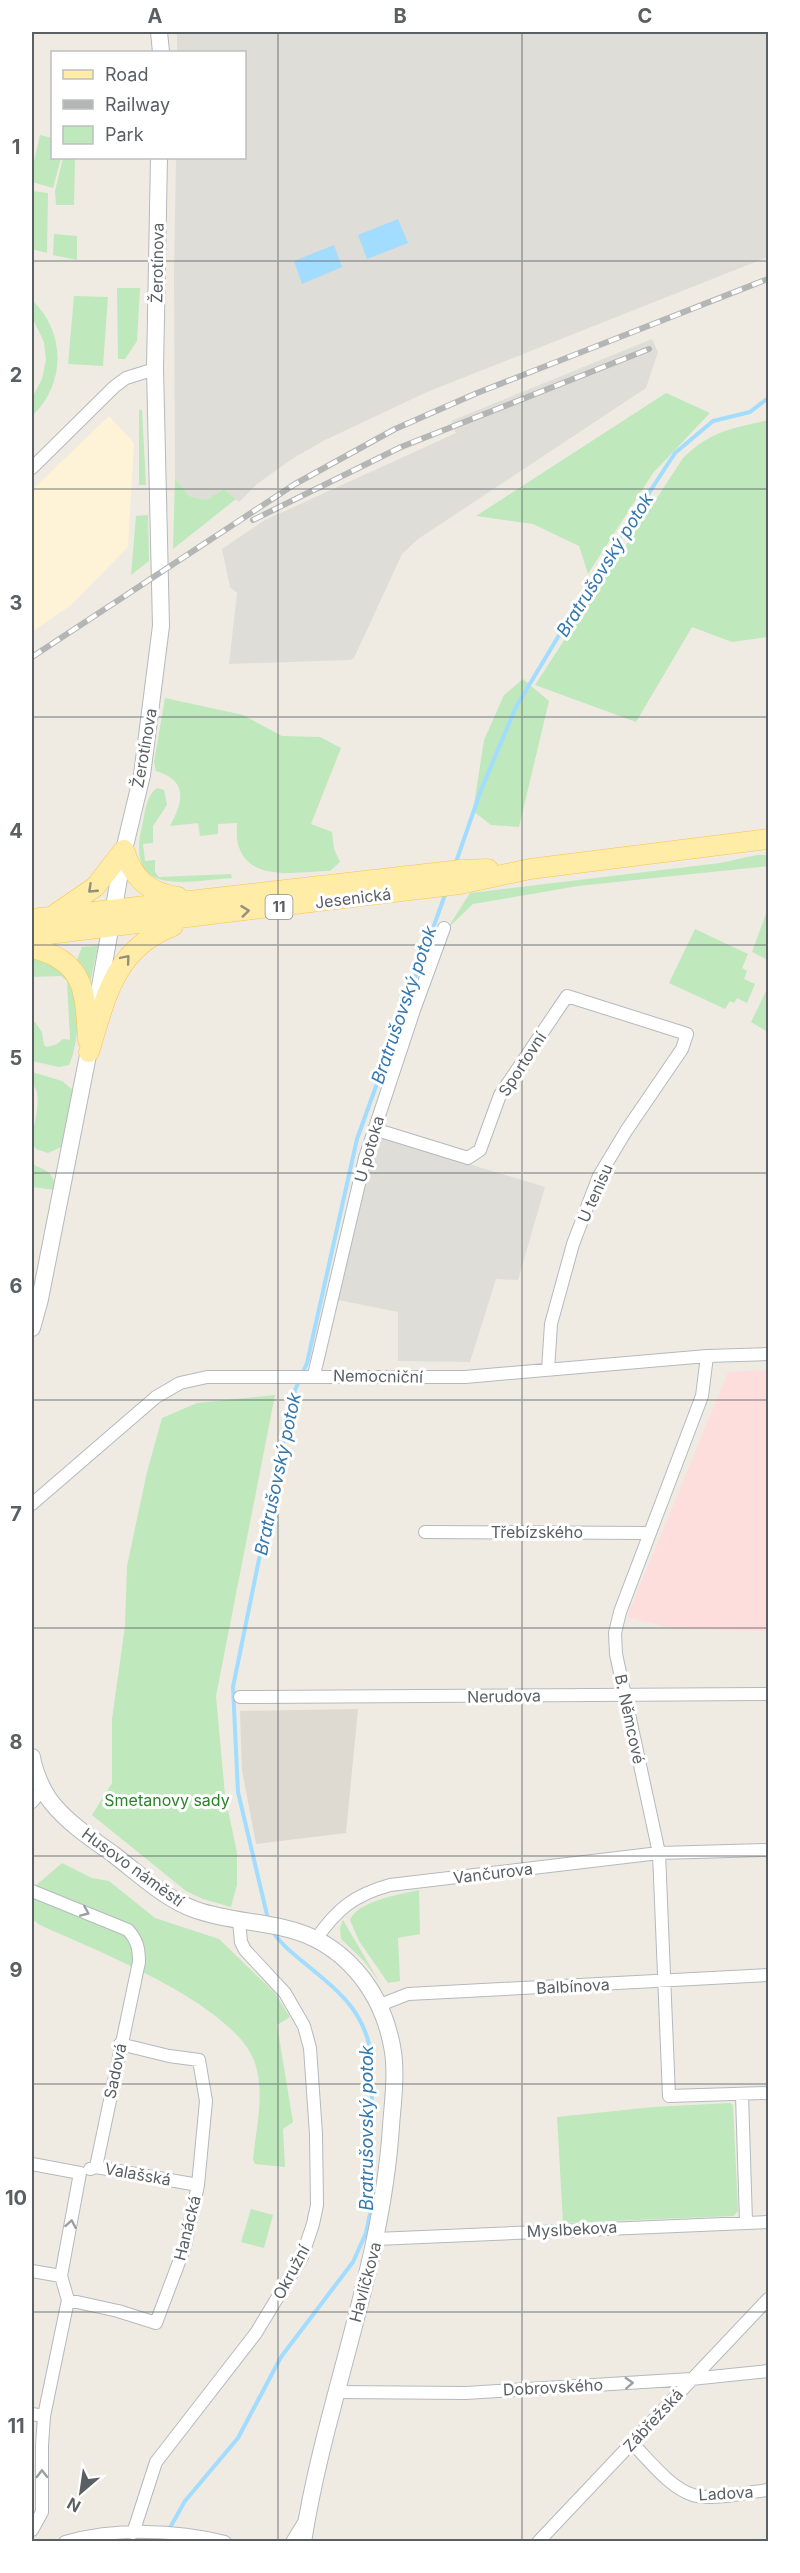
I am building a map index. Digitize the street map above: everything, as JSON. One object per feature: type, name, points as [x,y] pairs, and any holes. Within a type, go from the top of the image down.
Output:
[{"type":"main road","name":"Jesenická","points":[[32,936],[112,918],[530,869],[768,838]]},
{"type":"main road","points":[[124,850],[129,867],[146,887],[199,908]]},
{"type":"main road","points":[[40,918],[76,902],[95,887],[124,850]]},
{"type":"main road","points":[[88,1052],[108,988],[127,958],[144,940],[199,908]]},
{"type":"main road","name":"Jesenická","points":[[40,918],[112,918]]},
{"type":"main road","points":[[32,948],[48,951],[60,958],[76,974],[85,997],[88,1052]]},
{"type":"street","points":[[159,32],[161,51]]},
{"type":"street","name":"Žerotínova","points":[[32,1328],[45,1277],[124,850],[142,775],[161,626],[156,369],[159,159]]},
{"type":"street","points":[[32,468],[114,387],[126,378],[156,369]]},
{"type":"street","name":"U potoka","points":[[306,1375],[365,1158],[444,928]]},
{"type":"street","name":"Sportovní","points":[[375,1129],[468,1158],[480,1150],[500,1095],[567,996],[687,1034]]},
{"type":"street","name":"U tenisu","points":[[548,1370],[551,1324],[573,1244],[599,1176],[626,1131],[682,1049],[687,1034]]},
{"type":"street","name":"Nemocniční","points":[[32,1504],[149,1402],[180,1383],[207,1377],[306,1375],[465,1377],[706,1356],[768,1354]]},
{"type":"street","name":"B. Němcové","points":[[706,1356],[702,1396],[615,1633],[623,1695],[659,1853],[669,2096],[742,2095]]},
{"type":"street","name":"Třebízského","points":[[425,1532],[650,1533]]},
{"type":"street","name":"Nerudova","points":[[240,1697],[768,1694]]},
{"type":"street","points":[[32,1757],[44,1788],[32,1802]]},
{"type":"street","name":"Husovo náměstí","points":[[44,1788],[50,1802],[76,1825],[174,1899],[192,1908],[239,1921]]},
{"type":"street","name":"Vančurova","points":[[316,1939],[338,1911],[351,1901],[375,1889],[390,1885],[659,1853],[768,1850]]},
{"type":"street","name":"Sadová","points":[[32,1891],[128,1930],[135,1938],[139,1949],[136,1975],[96,2167]]},
{"type":"street","points":[[239,1921],[278,1927],[316,1939]]},
{"type":"street","name":"Okružní","points":[[133,2533],[156,2462],[241,2354],[268,2315],[302,2257],[317,2205],[316,2134],[310,2048],[304,2026],[285,1993],[245,1950],[241,1942],[239,1921]]},
{"type":"street","name":"Havlíčkova","points":[[303,2541],[307,2514],[376,2239],[386,2188],[393,2069],[392,2048],[380,2005],[369,1985],[335,1951],[316,1939]]},
{"type":"street","name":"Balbínova","points":[[380,2005],[408,1994],[768,1975]]},
{"type":"street","name":"Hanácká","points":[[68,2300],[118,2311],[156,2323],[185,2246],[198,2185],[206,2101],[199,2060],[169,2056],[120,2044]]},
{"type":"street","points":[[746,2222],[742,2095],[768,2093]]},
{"type":"street","points":[[32,2164],[80,2173],[61,2276],[68,2300],[38,2415],[42,2445],[42,2512],[32,2530]]},
{"type":"street","name":"Valašská","points":[[80,2173],[96,2167],[198,2185]]},
{"type":"street","name":"Myslbekova","points":[[376,2239],[768,2222]]},
{"type":"street","points":[[32,2271],[61,2276]]},
{"type":"street","name":"Zábřežská","points":[[538,2541],[768,2299]]},
{"type":"street","name":"Dobrovského","points":[[337,2392],[466,2392],[691,2379],[768,2371]]},
{"type":"street","name":"Ladova","points":[[632,2443],[672,2482],[691,2494],[707,2497],[768,2490]]},
{"type":"street","points":[[292,2541],[300,2531],[307,2514]]},
{"type":"street","points":[[65,2541],[133,2533],[166,2533],[225,2541]]},
{"type":"street","points":[[32,2536],[34,2541]]},
{"type":"shaded area","points":[[177,32],[768,32],[768,257],[427,392],[323,441],[292,459],[257,484],[239,502],[224,489],[206,500],[189,496],[175,478],[176,159],[246,159],[246,51],[177,51]]},
{"type":"shaded area","points":[[652,339],[658,352],[646,388],[418,539],[402,554],[354,658],[350,660],[229,664],[237,593],[230,587],[222,549],[265,520],[456,433],[451,421]]},
{"type":"shaded area","points":[[109,416],[134,443],[128,547],[71,605],[32,632],[32,490]]},
{"type":"shaded area","points":[[383,1138],[545,1187],[518,1280],[496,1279],[470,1362],[398,1361],[398,1312],[338,1300],[350,1243],[376,1146]]},
{"type":"shaded area","points":[[768,1370],[768,1631],[676,1629],[627,1617],[728,1372]]},
{"type":"shaded area","points":[[358,1709],[346,1833],[256,1844],[242,1770],[240,1711]]},
{"type":"green space","points":[[40,135],[51,138],[51,159],[61,159],[53,188],[32,182],[32,170]]},
{"type":"green space","points":[[63,159],[75,159],[74,205],[56,205],[55,191]]},
{"type":"green space","points":[[32,191],[48,193],[47,253],[32,249]]},
{"type":"green space","points":[[54,234],[77,236],[77,260],[53,255]]},
{"type":"green space","points":[[117,288],[140,288],[137,341],[125,359],[118,359]]},
{"type":"green space","points":[[74,296],[108,297],[103,366],[68,364]]},
{"type":"green space","points":[[32,300],[51,327],[58,358],[51,389],[32,416],[32,398],[42,379],[46,360],[44,342],[32,317]]},
{"type":"green space","points":[[666,393],[710,413],[653,473],[588,574],[579,546],[533,524],[476,516]]},
{"type":"green space","points":[[139,410],[142,410],[146,485],[139,485]]},
{"type":"green space","points":[[768,420],[768,637],[732,642],[692,627],[636,722],[535,685],[683,458],[713,436]]},
{"type":"green space","points":[[175,478],[189,496],[206,500],[224,489],[236,499],[173,549]]},
{"type":"green space","points":[[148,515],[149,561],[131,575],[136,516]]},
{"type":"green space","points":[[523,679],[549,701],[519,827],[491,825],[473,811],[484,740],[504,695]]},
{"type":"green space","points":[[165,698],[243,715],[282,736],[320,737],[341,748],[311,824],[332,832],[334,849],[340,862],[330,871],[292,873],[266,870],[254,866],[245,858],[238,844],[237,823],[218,824],[218,834],[200,836],[198,823],[170,826],[178,809],[180,793],[174,780],[156,771],[154,762]]},
{"type":"green space","points":[[157,788],[164,790],[167,805],[153,826],[153,843],[143,844],[145,861],[155,860],[155,872],[159,877],[231,874],[232,878],[178,882],[163,880],[151,875],[142,865],[139,849],[142,826],[148,800]]},
{"type":"green space","points":[[757,855],[768,855],[768,866],[578,886],[473,904],[447,929],[470,893],[720,863]]},
{"type":"green space","points":[[768,908],[768,960],[752,952]]},
{"type":"green space","points":[[695,929],[748,954],[742,968],[747,971],[744,979],[755,984],[747,1003],[737,998],[734,1003],[730,1001],[725,1009],[669,983]]},
{"type":"green space","points":[[98,946],[89,988],[76,962],[82,947]]},
{"type":"green space","points":[[32,959],[49,963],[64,972],[71,982],[78,1023],[75,1046],[69,1065],[59,1067],[32,1061],[32,1023],[35,1022],[42,1032],[44,1045],[47,1047],[63,1039],[70,1040],[67,981],[61,976],[32,977]]},
{"type":"green space","points":[[768,987],[768,1032],[751,1022]]},
{"type":"green space","points":[[32,1072],[62,1081],[73,1090],[68,1139],[61,1147],[48,1153],[36,1149],[32,1143],[38,1103],[36,1089],[32,1084]]},
{"type":"green space","points":[[32,1164],[45,1170],[51,1176],[55,1190],[32,1187]]},
{"type":"green space","name":"Smetanovy sady","points":[[275,1395],[216,1696],[225,1795],[237,1853],[237,1885],[231,1907],[203,1899],[186,1891],[92,1815],[112,1783],[112,1719],[125,1626],[127,1566],[147,1472],[162,1418],[197,1403]]},
{"type":"green space","points":[[62,1863],[92,1878],[109,1881],[155,1918],[219,1939],[274,1992],[290,2017],[277,2025],[293,2122],[283,2129],[285,2167],[255,2164],[253,2159],[259,2111],[258,2075],[255,2063],[242,2041],[221,2020],[161,1981],[40,1925],[32,1919],[34,1887]]},
{"type":"green space","points":[[419,1890],[420,1934],[398,1938],[400,1981],[388,1983],[359,1941],[350,1920],[354,1913],[370,1903]]},
{"type":"green space","points":[[343,1920],[380,1983],[364,1961],[341,1939],[340,1928]]},
{"type":"green space","points":[[730,2103],[733,2105],[738,2211],[734,2216],[563,2223],[557,2117],[653,2107]]},
{"type":"green space","points":[[251,2209],[273,2215],[264,2248],[241,2242]]},
{"type":"water","points":[[398,219],[408,243],[367,259],[358,235]]},
{"type":"water","points":[[334,245],[342,267],[302,284],[294,261]]},
{"type":"waterway","name":"Bratrušovský potok","points":[[455,865],[481,790],[516,707],[594,577],[675,453],[713,421],[750,412],[768,398]]},
{"type":"waterway","name":"Bratrušovský potok","points":[[268,1919],[238,1792],[233,1687],[295,1390],[307,1363],[357,1139],[446,892]]},
{"type":"waterway","name":"Bratrušovský potok","points":[[162,2542],[185,2501],[238,2438],[281,2357],[353,2262],[366,2233],[371,2209],[372,2060],[364,2028],[357,2015],[338,1992],[286,1947],[272,1931]]},
{"type":"railway","points":[[32,657],[295,484],[395,429],[477,393],[768,279]]},
{"type":"railway","points":[[253,520],[401,447],[649,349]]}]
